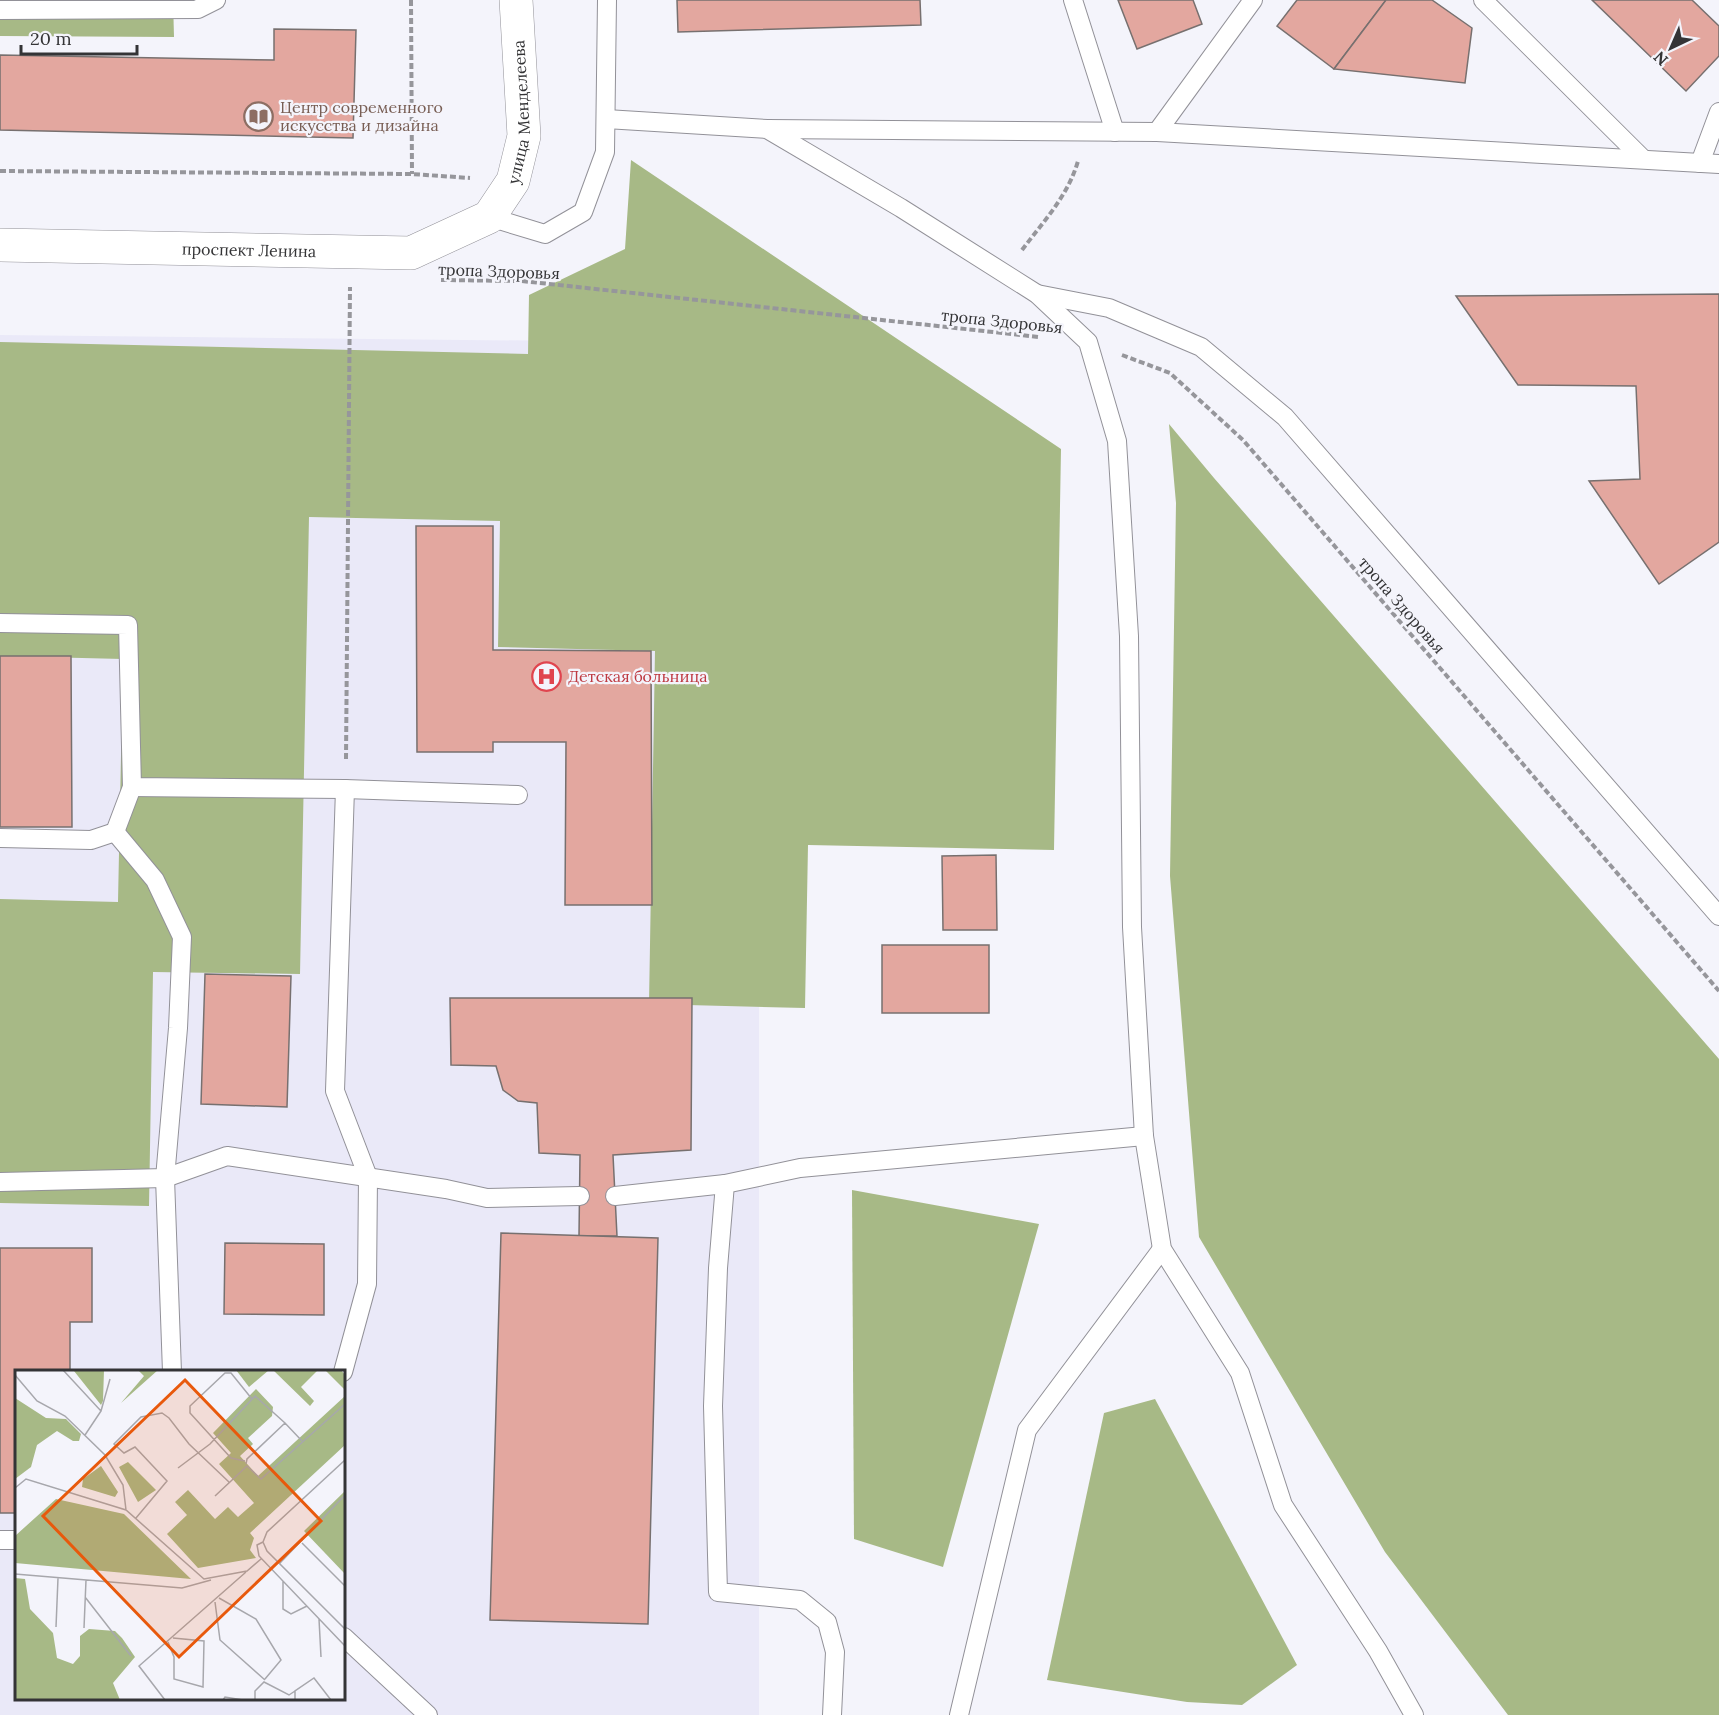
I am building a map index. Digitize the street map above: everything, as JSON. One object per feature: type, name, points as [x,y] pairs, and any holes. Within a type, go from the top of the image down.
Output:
[{"type":"street","name":"улица Менделеева","points":[[489,217],[513,181],[524,136],[516,0]]},
{"type":"street","name":"проспект Ленина","points":[[0,245],[411,253],[489,217]]},
{"type":"lane","points":[[0,10],[198,9],[216,0]]},
{"type":"lane","points":[[489,217],[545,234],[582,212],[605,152],[607,0]]},
{"type":"lane","points":[[1073,0],[1114,132]]},
{"type":"lane","points":[[1157,132],[1253,0]]},
{"type":"lane","points":[[1483,0],[1643,159]]},
{"type":"lane","points":[[1701,163],[1719,112]]},
{"type":"lane","points":[[606,119],[767,129],[1157,132],[1719,164]]},
{"type":"lane","points":[[767,129],[900,208],[1037,294],[1088,342],[1117,441],[1130,636],[1132,927],[1144,1136],[1162,1249],[1240,1373],[1283,1505],[1378,1651],[1414,1715]]},
{"type":"lane","points":[[1037,294],[1109,308],[1201,347],[1284,417],[1719,916]]},
{"type":"lane","points":[[0,623],[128,625],[132,787],[115,832]]},
{"type":"lane","points":[[132,787],[345,789],[518,795]]},
{"type":"lane","points":[[343,1370],[367,1284],[368,1177],[335,1091],[345,789]]},
{"type":"lane","points":[[0,838],[91,840],[115,832]]},
{"type":"lane","points":[[115,832],[155,880],[182,937],[178,1028],[165,1178],[172,1370]]},
{"type":"lane","points":[[615,1196],[725,1184],[800,1168],[1144,1136]]},
{"type":"lane","points":[[0,1182],[165,1178],[227,1156],[446,1189],[487,1198],[580,1196]]},
{"type":"lane","points":[[725,1184],[718,1268],[713,1406],[718,1592],[800,1600],[827,1622],[835,1652],[832,1715]]},
{"type":"lane","points":[[959,1715],[1027,1430],[1162,1249]]},
{"type":"lane","points":[[345,1638],[428,1715]]},
{"type":"path","points":[[411,0],[412,174]]},
{"type":"path","points":[[1004,273],[1056,207],[1074,173],[1087,132]]},
{"type":"path","points":[[0,171],[412,174],[513,181]]},
{"type":"path","points":[[345,789],[350,280]]},
{"type":"path","name":"тропа Здоровья","points":[[430,280],[522,281],[1088,342],[1170,373],[1243,440],[1719,991]]},
{"type":"shaded area","points":[[0,335],[759,343],[759,1715],[0,1715]]},
{"type":"green space","points":[[0,0],[173,0],[174,37],[0,36]]},
{"type":"green space","points":[[631,160],[1061,449],[1054,850],[808,845],[805,1008],[649,1004],[655,651],[498,647],[500,521],[309,517],[300,974],[153,972],[149,1206],[0,1203],[0,899],[118,902],[123,659],[0,656],[0,342],[528,354],[529,295],[625,249]]},
{"type":"green space","points":[[1169,424],[1719,1059],[1719,1715],[1508,1715],[1385,1552],[1199,1237],[1170,876],[1176,503]]},
{"type":"green space","points":[[852,1190],[1039,1224],[943,1567],[854,1539]]},
{"type":"green space","points":[[1155,1399],[1297,1665],[1242,1705],[1187,1702],[1047,1680],[1104,1413]]},
{"type":"building","points":[[677,0],[920,0],[921,25],[678,32]]},
{"type":"building","points":[[1118,0],[1193,0],[1202,24],[1137,49]]},
{"type":"building","points":[[1297,0],[1386,0],[1334,69],[1277,26]]},
{"type":"building","points":[[1386,0],[1432,0],[1472,28],[1465,83],[1334,69]]},
{"type":"building","points":[[1592,0],[1692,0],[1719,26],[1719,56],[1686,91]]},
{"type":"building","points":[[274,29],[356,30],[353,138],[0,130],[0,55],[274,60]]},
{"type":"building","points":[[1719,294],[1719,542],[1659,584],[1589,481],[1640,479],[1636,386],[1518,385],[1456,296]]},
{"type":"building","points":[[416,526],[493,526],[493,650],[651,651],[652,905],[565,905],[566,742],[493,742],[493,752],[417,752]]},
{"type":"building","points":[[0,656],[71,656],[72,827],[0,827]]},
{"type":"building","points":[[996,855],[997,930],[943,930],[942,856]]},
{"type":"building","points":[[882,945],[989,945],[989,1013],[882,1013]]},
{"type":"building","points":[[205,974],[291,976],[287,1107],[201,1104]]},
{"type":"building","points":[[450,998],[692,998],[691,1150],[613,1155],[617,1236],[579,1236],[580,1155],[539,1153],[537,1103],[518,1101],[503,1090],[496,1066],[451,1065]]},
{"type":"building","points":[[501,1233],[658,1238],[648,1624],[490,1620]]},
{"type":"building","points":[[225,1243],[324,1244],[324,1315],[224,1314]]},
{"type":"building","points":[[0,1248],[92,1248],[92,1322],[70,1322],[70,1370],[15,1370],[15,1513],[0,1513]]},
{"type":"place","name":"Центр современного искусства и дизайна","points":[[259,116]]},
{"type":"place","name":"Детская больница","points":[[547,676]]}]
